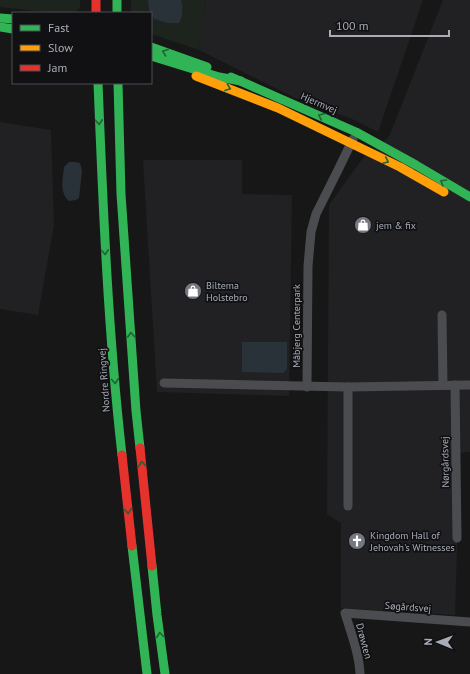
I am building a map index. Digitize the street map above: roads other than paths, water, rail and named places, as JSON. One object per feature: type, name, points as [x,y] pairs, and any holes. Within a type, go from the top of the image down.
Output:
[{"type":"main road","points":[[96,0],[96,12]]},
{"type":"main road","points":[[117,0],[117,12]]},
{"type":"main road","points":[[0,18],[12,19]]},
{"type":"main road","points":[[0,27],[12,29]]},
{"type":"main road","points":[[0,31],[12,33]]},
{"type":"main road","name":"Hjermvej","points":[[152,47],[206,66],[356,132],[416,165],[470,198]]},
{"type":"main road","points":[[152,56],[219,77],[241,81]]},
{"type":"main road","points":[[152,63],[193,75],[278,108],[400,167],[470,206]]},
{"type":"main road","name":"Nordre Ringvej","points":[[98,84],[104,235],[117,412],[146,674]]},
{"type":"main road","points":[[118,84],[120,194],[136,412],[157,616],[165,674]]},
{"type":"main road","points":[[110,113],[112,158],[114,173],[120,194]]},
{"type":"street","name":"Måbjerg Centerpark","points":[[307,387],[308,266],[311,232],[316,214],[356,132]]},
{"type":"street","points":[[442,315],[443,385]]},
{"type":"street","points":[[164,384],[307,387],[470,385]]},
{"type":"street","name":"Nørgårdsvej","points":[[455,385],[457,538]]},
{"type":"street","points":[[348,387],[348,506]]},
{"type":"street","name":"Søgårdsvej","points":[[345,614],[470,622]]},
{"type":"street","name":"Drøwten","points":[[345,614],[354,641],[360,667],[360,674]]},
{"type":"place","name":"jem & fix","points":[[363,225]]},
{"type":"place","name":"Biltema Holstebro","points":[[193,291]]},
{"type":"place","name":"Kingdom Hall of Jehovah's Witnesses","points":[[357,541]]}]
